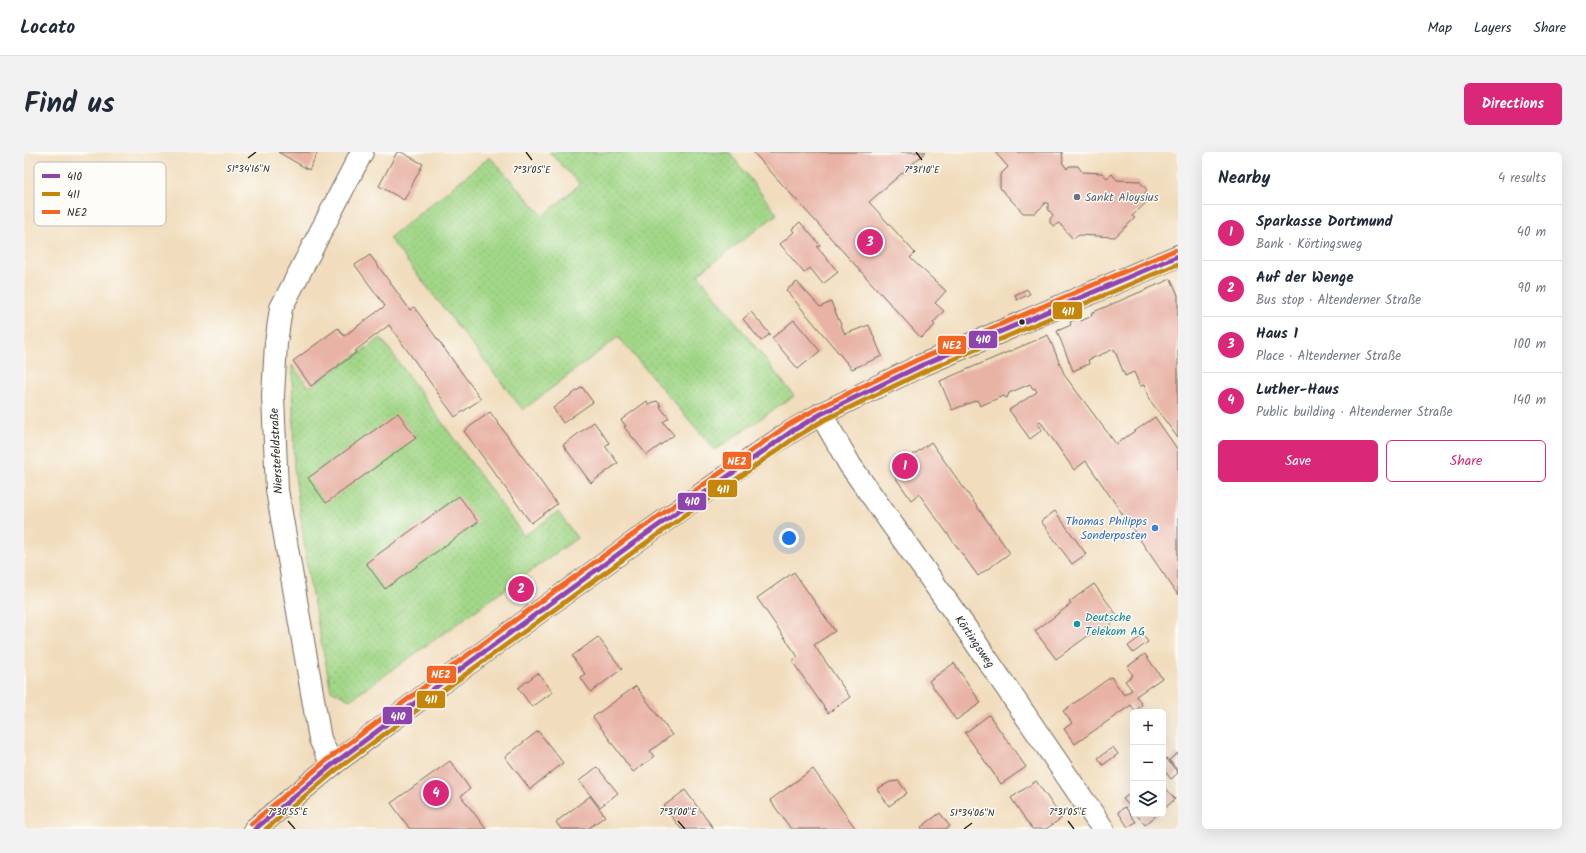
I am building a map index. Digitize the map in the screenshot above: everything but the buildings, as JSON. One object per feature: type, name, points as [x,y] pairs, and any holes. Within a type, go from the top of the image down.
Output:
[{"type":"street","name":"Nierstefeldstraße","points":[[332,765],[320,739],[277,490],[273,396],[275,351],[281,308],[362,152]]},
{"type":"street","points":[[265,826],[332,765],[526,621],[768,447],[821,414],[920,366],[1178,256]]},
{"type":"street","name":"Körtingsweg","points":[[821,414],[850,465],[965,627],[1103,829]]},
{"type":"green space","points":[[549,152],[729,152],[777,214],[698,274],[794,396],[715,450],[618,337],[523,410],[389,238],[490,157],[543,216],[580,184]]},
{"type":"green space","points":[[381,338],[524,536],[558,512],[577,538],[350,700],[331,690],[309,580],[294,467],[292,365],[309,387]]},
{"type":"transit line","name":"NE2","points":[[251,824],[328,759],[436,678],[628,538],[788,425],[818,408],[917,360],[1175,250]]},
{"type":"transit line","name":"410","points":[[255,829],[332,765],[440,684],[632,544],[792,431],[821,414],[920,366],[1178,256]]},
{"type":"transit line","name":"411","points":[[266,829],[336,770],[444,690],[636,550],[796,437],[824,420],[923,372],[1178,264]]},
{"type":"place","name":"Sankt Aloysius","points":[[1077,197]]},
{"type":"place","name":"Haus 1","points":[[870,242]]},
{"type":"place","name":"Sparkasse Dortmund","points":[[905,466]]},
{"type":"place","name":"Thomas Philipps Sonderposten","points":[[1155,528]]},
{"type":"place","name":"Auf der Wenge","points":[[521,589]]},
{"type":"place","name":"Deutsche Telekom AG","points":[[1077,624]]},
{"type":"place","name":"Luther-Haus","points":[[436,793]]}]
